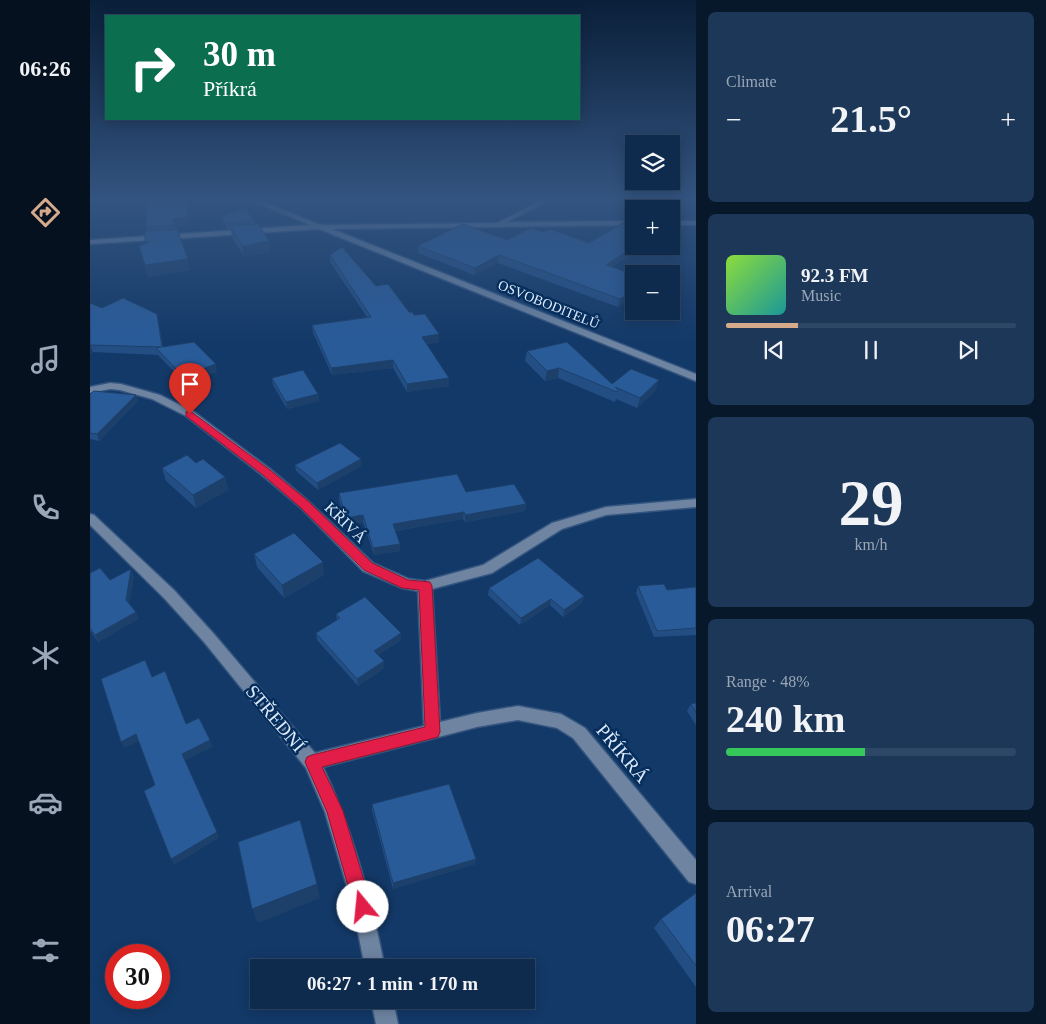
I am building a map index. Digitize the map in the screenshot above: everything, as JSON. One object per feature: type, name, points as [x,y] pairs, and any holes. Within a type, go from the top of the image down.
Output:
[{"type":"street","name":"OSVOBODITELŮ","points":[[372,248],[696,378]]},
{"type":"street","name":"KŘIVÁ","points":[[90,390],[116,386],[137,391],[156,397],[196,419],[266,472],[304,504],[368,566],[407,584],[425,586],[487,569],[557,526],[606,510],[696,503]]},
{"type":"street","name":"STŘEDNÍ","points":[[90,518],[169,594],[209,638],[312,762],[334,811],[363,907],[373,959]]},
{"type":"street","points":[[425,586],[432,732]]},
{"type":"street","name":"PŘÍKRÁ","points":[[312,762],[477,720],[518,713],[561,722],[579,733],[696,875]]},
{"type":"street","points":[[384,1009],[387,1024]]},
{"type":"building","points":[[140,248],[184,248],[188,259],[145,265]]},
{"type":"building","points":[[343,248],[376,286],[388,284],[409,312],[412,312],[414,315],[425,314],[439,334],[422,337],[449,378],[407,384],[393,360],[331,368],[312,325],[371,317],[330,255]]},
{"type":"building","points":[[423,248],[625,248],[625,252],[606,265],[625,272],[625,296],[620,299],[499,255],[475,268]]},
{"type":"building","points":[[123,298],[157,314],[162,347],[194,342],[216,364],[183,376],[156,348],[161,347],[90,345],[90,303],[102,308]]},
{"type":"building","points":[[567,342],[612,384],[631,369],[659,380],[640,398],[615,387],[618,390],[617,392],[559,368],[547,371],[527,351]]},
{"type":"building","points":[[303,370],[318,394],[286,402],[272,378]]},
{"type":"building","points":[[94,391],[136,395],[97,434],[90,433],[90,394]]},
{"type":"building","points":[[340,443],[361,459],[317,483],[295,465]]},
{"type":"building","points":[[187,455],[196,463],[203,459],[225,477],[193,495],[162,468]]},
{"type":"building","points":[[457,474],[466,492],[514,484],[526,504],[465,515],[464,512],[393,524],[400,544],[373,548],[363,515],[346,518],[339,493]]},
{"type":"building","points":[[294,533],[323,562],[282,585],[254,554]]},
{"type":"building","points":[[538,558],[584,596],[564,610],[551,599],[521,618],[489,588]]},
{"type":"building","points":[[100,568],[110,580],[131,569],[126,600],[136,612],[95,635],[90,628],[90,573]]},
{"type":"building","points":[[664,584],[667,590],[696,587],[696,628],[657,631],[638,586]]},
{"type":"building","points":[[365,597],[401,633],[374,651],[384,661],[357,679],[316,633],[340,618],[336,614]]},
{"type":"building","points":[[145,660],[152,677],[165,671],[186,724],[199,718],[210,740],[182,754],[217,832],[171,859],[144,791],[155,785],[136,734],[121,742],[101,679]]},
{"type":"building","points":[[696,703],[696,713],[691,704]]},
{"type":"building","points":[[449,784],[476,859],[393,883],[372,804]]},
{"type":"building","points":[[300,820],[317,884],[252,909],[238,842]]},
{"type":"building","points":[[696,893],[696,966],[661,919]]},
{"type":"route","points":[[190,414],[266,472],[304,504],[368,566],[387,577],[407,584],[425,586],[432,732],[312,762],[334,811],[363,907]]}]
